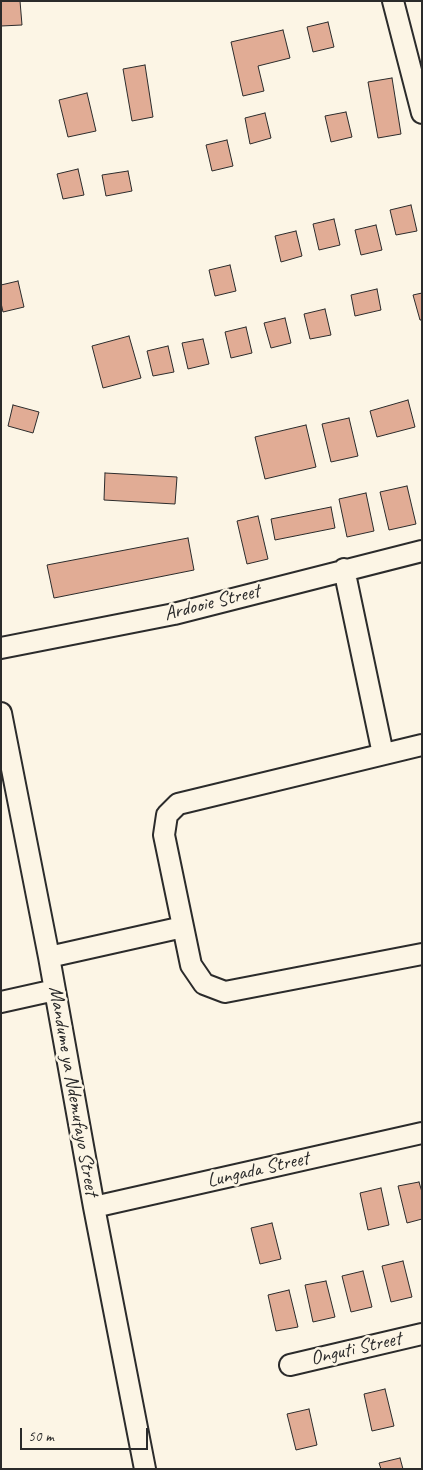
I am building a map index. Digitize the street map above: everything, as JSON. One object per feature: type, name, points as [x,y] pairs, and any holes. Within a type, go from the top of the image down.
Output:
[{"type":"street","points":[[393,1],[422,113]]},
{"type":"street","name":"Ardooie Street","points":[[1,648],[174,614],[422,550]]},
{"type":"street","points":[[344,570],[383,754]]},
{"type":"street","name":"Mandume ya Ndemufayo Street","points":[[1,713],[145,1469]]},
{"type":"street","points":[[422,745],[178,804],[168,815],[164,835],[191,965],[204,984],[225,992],[422,954]]},
{"type":"street","points":[[49,957],[183,926]]},
{"type":"street","points":[[1,1002],[55,990]]},
{"type":"street","name":"Lungada Street","points":[[94,1207],[422,1134]]},
{"type":"street","name":"Onguti Street","points":[[290,1365],[422,1334]]},
{"type":"building","points":[[1,1],[20,1],[22,25],[1,26]]},
{"type":"building","points":[[328,22],[334,47],[313,52],[307,27]]},
{"type":"building","points":[[283,30],[290,58],[258,66],[264,91],[243,96],[231,42]]},
{"type":"building","points":[[145,65],[153,117],[132,121],[123,69]]},
{"type":"building","points":[[392,78],[401,134],[378,138],[368,82]]},
{"type":"building","points":[[87,93],[96,131],[68,137],[59,100]]},
{"type":"building","points":[[346,112],[352,137],[331,142],[325,116]]},
{"type":"building","points":[[265,113],[271,138],[250,144],[245,118]]},
{"type":"building","points":[[227,140],[233,166],[212,171],[206,145]]},
{"type":"building","points":[[78,169],[84,195],[63,199],[57,174]]},
{"type":"building","points":[[128,171],[132,191],[106,196],[102,175]]},
{"type":"building","points":[[411,205],[417,231],[396,235],[390,210]]},
{"type":"building","points":[[334,219],[340,245],[319,250],[313,224]]},
{"type":"building","points":[[376,225],[382,250],[361,255],[355,230]]},
{"type":"building","points":[[296,231],[302,256],[281,262],[275,236]]},
{"type":"building","points":[[230,265],[236,291],[215,296],[209,270]]},
{"type":"building","points":[[18,281],[24,307],[3,312],[1,285]]},
{"type":"building","points":[[377,289],[381,310],[355,316],[351,295]]},
{"type":"building","points":[[422,293],[422,320],[420,320],[413,295]]},
{"type":"building","points":[[325,309],[331,335],[310,339],[304,314]]},
{"type":"building","points":[[285,318],[291,343],[271,348],[264,323]]},
{"type":"building","points":[[246,327],[252,353],[231,358],[225,332]]},
{"type":"building","points":[[129,336],[141,378],[103,388],[92,346]]},
{"type":"building","points":[[203,339],[209,364],[188,369],[182,343]]},
{"type":"building","points":[[168,346],[174,372],[153,376],[147,351]]},
{"type":"building","points":[[408,400],[415,427],[377,437],[370,411]]},
{"type":"building","points":[[13,405],[39,412],[33,433],[8,426]]},
{"type":"building","points":[[349,418],[358,456],[331,462],[322,424]]},
{"type":"building","points":[[306,425],[316,467],[265,479],[255,437]]},
{"type":"building","points":[[105,473],[177,477],[175,504],[104,500]]},
{"type":"building","points":[[407,486],[416,524],[389,530],[380,492]]},
{"type":"building","points":[[366,493],[374,531],[347,537],[339,499]]},
{"type":"building","points":[[331,507],[335,528],[275,540],[271,519]]},
{"type":"building","points":[[258,516],[268,559],[247,564],[237,521]]},
{"type":"building","points":[[188,538],[194,570],[54,598],[47,565]]},
{"type":"building","points":[[419,1182],[422,1192],[422,1219],[407,1223],[398,1186]]},
{"type":"building","points":[[381,1188],[389,1225],[368,1230],[360,1193]]},
{"type":"building","points":[[272,1223],[281,1259],[260,1264],[251,1228]]},
{"type":"building","points":[[403,1261],[412,1297],[391,1302],[382,1266]]},
{"type":"building","points":[[363,1271],[372,1307],[351,1312],[342,1276]]},
{"type":"building","points":[[326,1281],[335,1317],[313,1322],[305,1285]]},
{"type":"building","points":[[289,1290],[298,1327],[276,1331],[268,1295]]},
{"type":"building","points":[[385,1389],[394,1426],[372,1431],[364,1394]]},
{"type":"building","points":[[309,1409],[317,1445],[296,1450],[287,1414]]},
{"type":"building","points":[[400,1458],[403,1469],[381,1469],[379,1463]]}]
